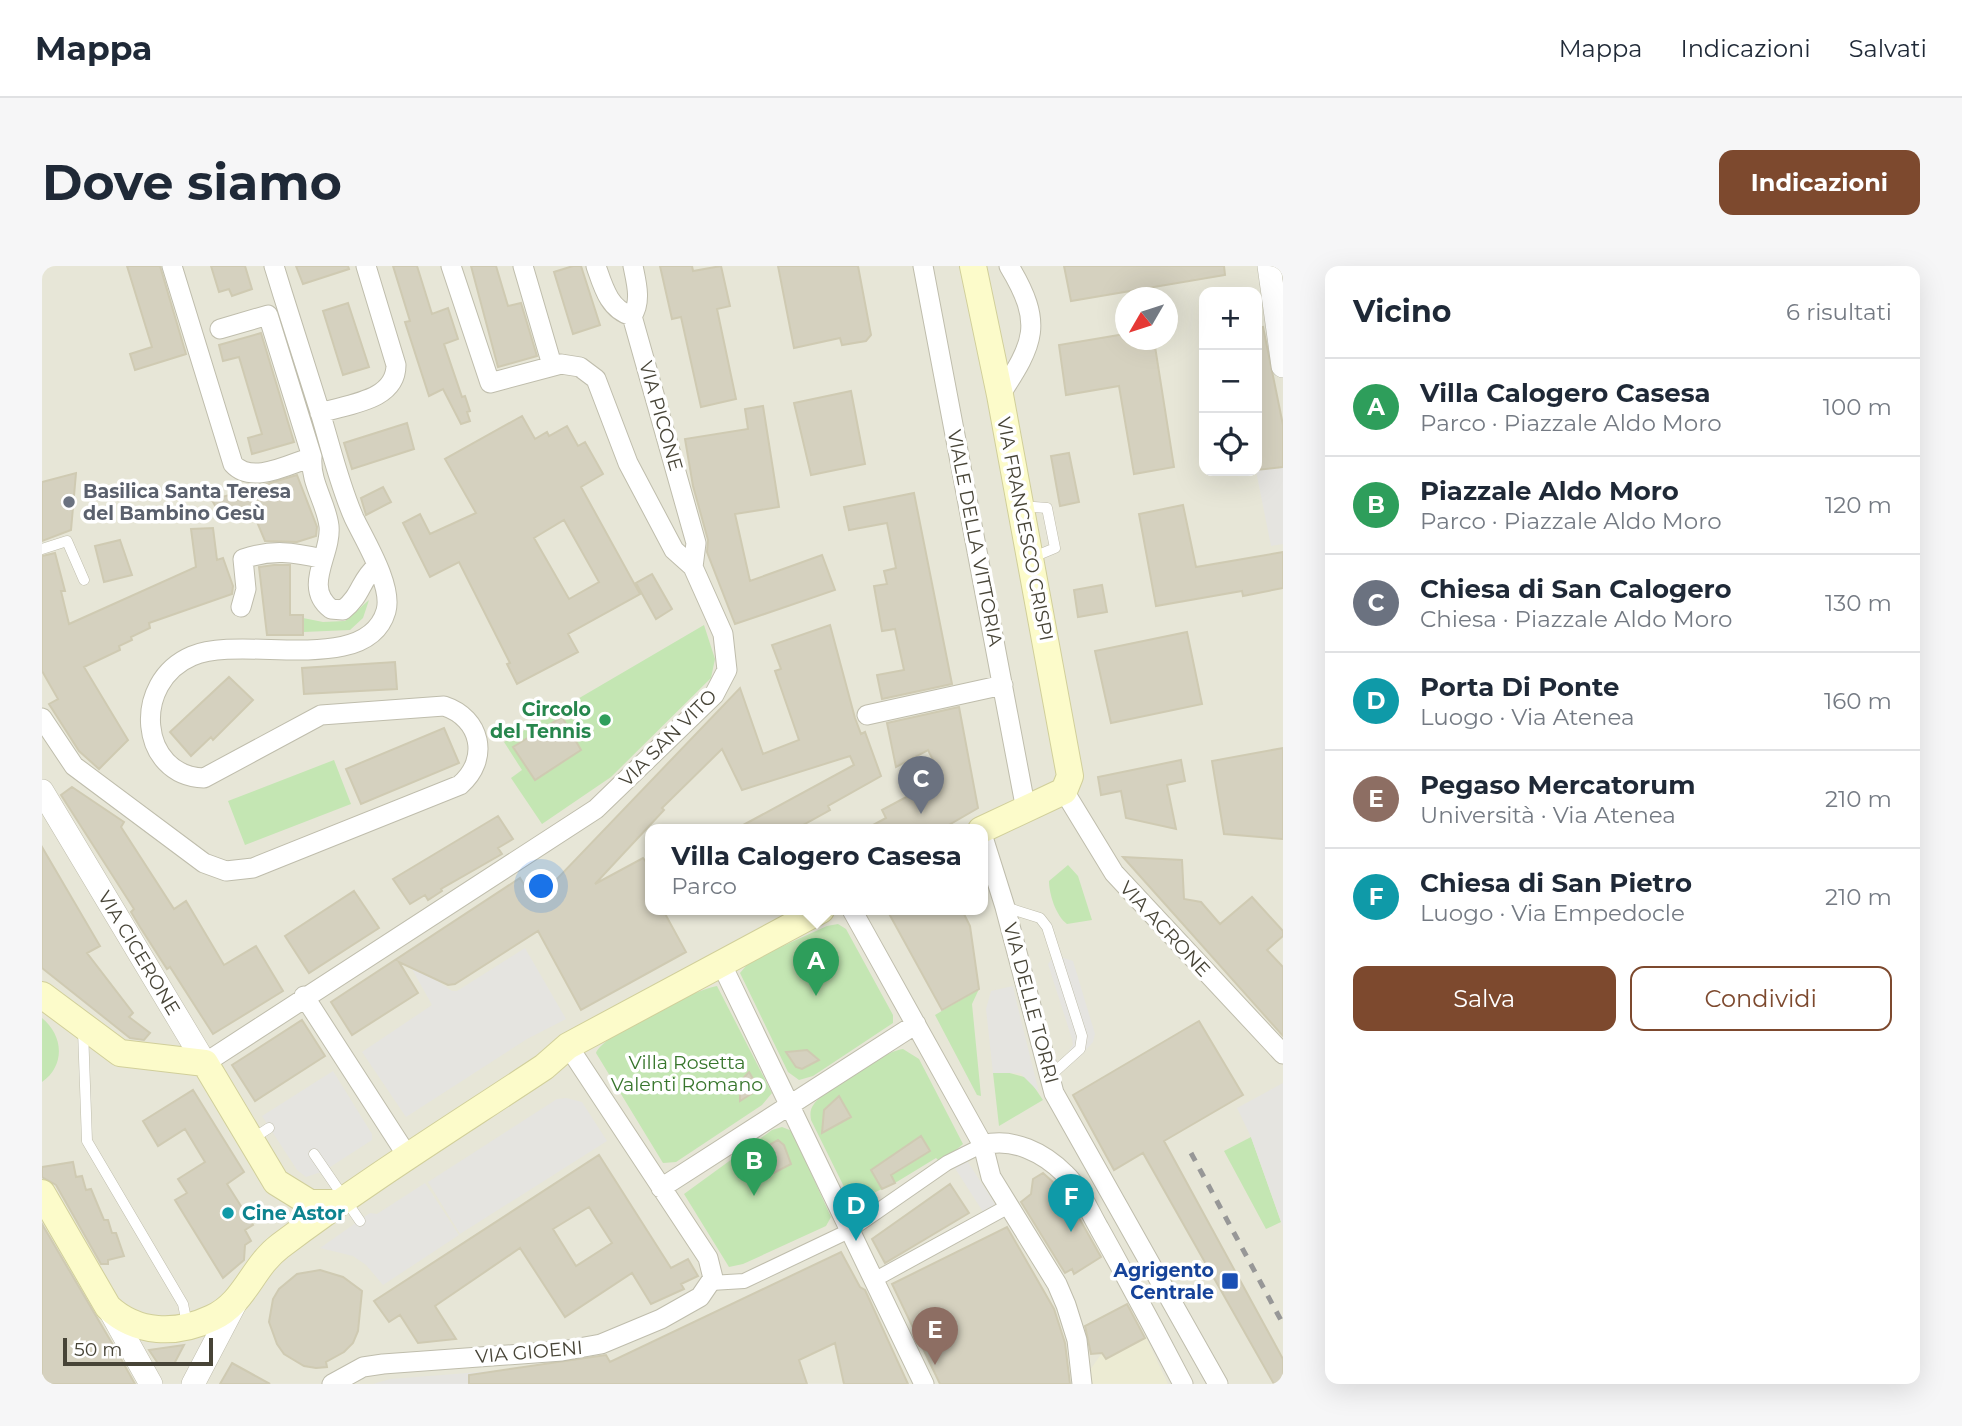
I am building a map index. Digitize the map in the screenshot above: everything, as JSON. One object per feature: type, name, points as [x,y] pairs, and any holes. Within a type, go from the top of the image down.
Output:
[{"type":"main road","name":"VIA FRANCESCO CRISPI","points":[[973,266],[1000,394],[1069,766],[1069,784],[1064,791]]},
{"type":"main road","points":[[988,828],[1064,791]]},
{"type":"main road","points":[[42,1192],[108,1307],[120,1318],[153,1331],[210,1319],[235,1304],[276,1248],[544,1067],[568,1046],[812,915]]},
{"type":"main road","points":[[42,995],[120,1053],[132,1057],[205,1063]]},
{"type":"main road","name":"VIA CICERONE","points":[[205,1063],[236,1114],[260,1133],[276,1182]]},
{"type":"main road","points":[[276,1182],[310,1203],[342,1201]]},
{"type":"main road","points":[[276,1182],[284,1214],[276,1248]]},
{"type":"street","points":[[172,266],[233,464],[242,472],[256,474],[312,457]]},
{"type":"street","points":[[42,718],[74,766],[84,775],[204,863],[226,871],[253,868],[460,785],[468,778],[478,760],[478,739],[470,721],[444,706],[321,715],[204,778],[173,765],[153,736],[150,711],[158,684],[166,673],[192,656],[232,647],[333,649],[354,645],[373,633],[384,616],[388,601],[344,496],[274,266]]},
{"type":"street","points":[[320,413],[379,395],[394,381],[396,365],[366,266]]},
{"type":"street","name":"VIA SAN VITO","points":[[205,1063],[304,996],[596,809],[714,695],[724,679],[727,654],[723,634],[693,567],[674,550],[628,463],[596,379],[580,367],[552,365],[490,383],[451,266]]},
{"type":"street","points":[[523,266],[552,365]]},
{"type":"street","points":[[596,266],[604,292],[617,308],[632,316]]},
{"type":"street","name":"VIA PICONE","points":[[633,266],[638,287],[636,310],[632,316],[696,543],[693,567]]},
{"type":"street","name":"VIALE DELLA VITTORIA","points":[[923,266],[1026,810]]},
{"type":"street","points":[[1000,394],[1027,354],[1031,338],[1026,300],[1009,266]]},
{"type":"street","points":[[1269,266],[1283,366]]},
{"type":"street","points":[[220,329],[268,315],[312,457],[311,472],[329,526],[318,582],[320,598],[331,609],[338,610],[357,598],[368,573],[376,567]]},
{"type":"street","points":[[241,607],[246,589],[243,559],[265,551],[288,551],[323,559]]},
{"type":"street","points":[[867,715],[1003,685]]},
{"type":"street","name":"VIA CICERONE","points":[[42,791],[205,1063]]},
{"type":"street","name":"VIA ACRONE","points":[[1064,791],[1114,873],[1283,1054]]},
{"type":"street","name":"VIA DELLE TORRI","points":[[988,853],[1005,907],[1054,1093],[1218,1384]]},
{"type":"street","points":[[855,915],[983,1145],[991,1177],[1007,1207],[1039,1254],[1066,1305],[1077,1340],[1082,1384]]},
{"type":"street","points":[[721,963],[791,1105],[872,1281],[924,1384]]},
{"type":"street","points":[[304,996],[408,1157]]},
{"type":"street","points":[[662,1188],[916,1024]]},
{"type":"street","points":[[568,1046],[711,1264],[711,1283],[744,1281],[849,1231],[947,1163],[983,1145],[1009,1142],[1040,1154],[1068,1176],[1139,1298],[1183,1384]]},
{"type":"street","points":[[872,1281],[1007,1207]]},
{"type":"street","name":"VIA GIOENI","points":[[332,1384],[363,1367],[383,1364],[562,1352],[601,1344],[683,1307],[701,1297],[711,1283]]},
{"type":"street","points":[[193,1384],[235,1304]]},
{"type":"street","points":[[108,1307],[151,1384]]},
{"type":"lane","points":[[42,549],[67,541],[84,580]]},
{"type":"lane","points":[[1005,907],[1040,918],[1047,927],[1082,1036],[1080,1049],[1051,1076]]},
{"type":"lane","points":[[83,1026],[87,1141],[183,1304],[187,1325]]},
{"type":"lane","points":[[314,1153],[342,1201],[360,1221]]},
{"type":"shaded area","points":[[42,266],[1283,266],[1283,1384],[42,1384]]},
{"type":"shaded area","points":[[1283,465],[1283,544],[1271,546],[1257,476],[1262,476],[1262,470]]},
{"type":"shaded area","points":[[525,948],[566,1019],[527,1039],[406,1117],[362,1052],[432,1005],[407,960],[452,991],[457,991]]},
{"type":"shaded area","points":[[1061,957],[1073,961],[1095,1034],[1093,1042],[1077,1060],[1069,1050],[1073,1045],[1072,1039],[1048,964],[1052,959]]},
{"type":"shaded area","points":[[1013,986],[1039,1092],[1020,1073],[993,1073],[986,1009],[991,991]]},
{"type":"shaded area","points":[[333,1071],[372,1134],[372,1140],[324,1171],[306,1177],[297,1170],[262,1116]]},
{"type":"shaded area","points":[[1283,1083],[1283,1227],[1251,1137],[1237,1108]]},
{"type":"shaded area","points":[[557,1099],[582,1102],[607,1141],[460,1234],[428,1182]]},
{"type":"shaded area","points":[[964,1156],[997,1207],[985,1215],[951,1162]]},
{"type":"shaded area","points":[[425,1183],[459,1235],[383,1285],[366,1265],[353,1256],[320,1248],[370,1213],[377,1214]]},
{"type":"shaded area","points":[[1146,1337],[1168,1384],[1092,1384],[1090,1370],[1102,1353],[1106,1359]]},
{"type":"shaded area","points":[[493,1371],[495,1384],[373,1384],[390,1379]]},
{"type":"green space","points":[[369,600],[363,618],[350,630],[303,632],[303,618],[323,622],[345,621]]},
{"type":"green space","name":"Circolo del Tennis","points":[[704,625],[715,659],[711,678],[611,777],[542,824],[511,778],[522,770],[504,742]]},
{"type":"green space","points":[[334,760],[351,804],[245,845],[228,801]]},
{"type":"green space","points":[[1068,865],[1078,876],[1092,920],[1067,924],[1054,904],[1049,881]]},
{"type":"green space","points":[[838,924],[846,929],[893,1015],[893,1023],[813,1076],[799,1080],[788,1072],[740,973],[750,961],[827,926]]},
{"type":"green space","name":"Villa Rosetta Valenti Romano","points":[[717,986],[772,1093],[762,1105],[676,1162],[663,1163],[596,1053],[614,1035],[631,1025],[690,995]]},
{"type":"green space","points":[[979,989],[972,1004],[981,1096],[977,1095],[935,1015]]},
{"type":"green space","points":[[42,1018],[54,1033],[59,1050],[55,1067],[42,1082]]},
{"type":"green space","points":[[903,1049],[919,1059],[963,1144],[941,1163],[936,1158],[895,1183],[852,1203],[811,1120],[811,1110],[820,1097],[842,1081],[883,1056]]},
{"type":"green space","points":[[1002,1071],[1028,1078],[1043,1100],[999,1126],[993,1073]]},
{"type":"green space","points":[[782,1127],[792,1131],[831,1217],[826,1226],[743,1264],[729,1267],[684,1194],[772,1130]]},
{"type":"green space","points":[[1251,1137],[1281,1222],[1266,1229],[1224,1151]]},
{"type":"building","points":[[127,266],[160,266],[186,354],[135,370],[130,354],[152,347]]},
{"type":"building","points":[[211,266],[245,266],[252,289],[232,296],[229,289],[219,292]]},
{"type":"building","points":[[296,266],[348,266],[349,269],[303,284]]},
{"type":"building","points":[[393,266],[417,266],[432,314],[448,308],[458,339],[444,344],[462,397],[465,396],[470,421],[461,424],[443,389],[429,396],[405,322],[410,321]]},
{"type":"building","points":[[471,266],[496,266],[508,306],[521,303],[537,356],[498,367]]},
{"type":"building","points":[[581,266],[600,325],[573,334],[554,272]]},
{"type":"building","points":[[660,266],[692,266],[693,271],[721,266],[730,306],[717,309],[736,399],[701,407],[681,317],[672,319]]},
{"type":"building","points":[[778,266],[858,266],[871,335],[866,341],[842,345],[840,338],[794,348]]},
{"type":"building","points":[[1064,266],[1224,266],[1225,275],[1154,287],[1115,287],[1115,294],[1071,301]]},
{"type":"building","points":[[348,303],[369,367],[343,375],[323,311]]},
{"type":"building","points":[[1262,327],[1283,425],[1283,467],[1262,469],[1262,350]]},
{"type":"building","points":[[261,333],[294,442],[252,454],[248,438],[262,434],[239,357],[223,361],[219,345]]},
{"type":"building","points":[[1115,336],[1115,350],[1156,350],[1174,467],[1134,474],[1119,386],[1066,395],[1059,345]]},
{"type":"building","points":[[851,391],[865,464],[811,475],[794,403]]},
{"type":"building","points":[[763,406],[779,507],[735,514],[750,581],[822,555],[835,590],[735,624],[707,552],[708,540],[693,486],[685,439],[748,429],[745,409]]},
{"type":"building","points":[[522,416],[535,439],[547,432],[549,436],[567,426],[578,446],[585,442],[603,474],[581,487],[640,594],[568,634],[578,652],[517,684],[507,664],[510,663],[459,562],[430,577],[403,523],[420,514],[430,534],[476,513],[445,459]],"holes":[[[564,520],[599,582],[569,599],[534,538]]]},
{"type":"building","points":[[407,423],[414,449],[352,469],[344,443]]},
{"type":"building","points":[[1069,453],[1079,502],[1060,506],[1051,456]]},
{"type":"building","name":"Basilica Santa Teresa del Bambino Gesù","points":[[76,473],[71,530],[42,541],[42,482]]},
{"type":"building","points":[[297,475],[317,527],[316,536],[297,542],[265,541],[252,510],[224,522],[212,500]]},
{"type":"building","points":[[383,487],[391,502],[366,515],[361,498]]},
{"type":"building","points":[[914,493],[952,684],[882,699],[877,675],[904,670],[895,629],[882,631],[874,586],[887,584],[884,571],[896,568],[887,523],[849,530],[844,507]]},
{"type":"building","points":[[1183,505],[1196,567],[1283,552],[1283,588],[1243,596],[1242,591],[1156,606],[1139,514]]},
{"type":"building","points":[[213,528],[217,560],[223,558],[233,586],[232,594],[149,623],[150,628],[131,637],[132,640],[119,646],[120,650],[84,667],[128,740],[99,769],[79,751],[49,704],[58,699],[42,671],[42,556],[55,553],[65,591],[61,591],[69,624],[196,567],[191,529]]},
{"type":"building","points":[[120,540],[132,575],[104,582],[95,546]]},
{"type":"building","points":[[290,565],[290,615],[303,615],[303,635],[267,635],[259,567]]},
{"type":"building","points":[[652,574],[672,609],[656,619],[636,583]]},
{"type":"building","points":[[1102,585],[1107,612],[1078,617],[1074,590]]},
{"type":"building","points":[[830,625],[855,718],[861,734],[865,732],[881,776],[828,806],[830,810],[805,824],[745,824],[854,765],[850,756],[742,790],[722,749],[662,808],[664,810],[651,824],[645,824],[645,830],[595,884],[643,858],[645,915],[666,915],[686,952],[581,1010],[538,931],[455,984],[448,985],[399,962],[418,993],[352,1035],[331,1002],[520,878],[535,902],[740,688],[763,754],[799,740],[775,671],[781,669],[772,645]]},
{"type":"building","points":[[1187,632],[1202,704],[1111,723],[1095,651]]},
{"type":"building","points":[[395,662],[397,689],[304,694],[302,668]]},
{"type":"building","points":[[229,677],[253,700],[213,740],[211,737],[191,756],[170,732]]},
{"type":"building","points":[[959,707],[978,808],[950,824],[875,824],[886,818],[882,810],[942,778],[928,750],[896,767],[887,723]]},
{"type":"building","points":[[562,717],[581,750],[535,780],[513,747]]},
{"type":"building","points":[[444,728],[459,763],[361,804],[346,769]]},
{"type":"building","points":[[1283,748],[1283,839],[1224,834],[1212,761]]},
{"type":"building","points":[[1181,760],[1185,781],[1167,785],[1176,829],[1126,818],[1121,791],[1101,795],[1098,777]]},
{"type":"building","points":[[72,787],[124,822],[121,827],[174,909],[186,901],[224,965],[256,946],[283,991],[213,1034],[170,967],[167,969],[140,927],[131,912],[134,909],[61,795]]},
{"type":"building","points":[[498,816],[513,839],[498,848],[502,854],[441,889],[442,891],[428,900],[425,895],[410,904],[393,879]]},
{"type":"building","points":[[42,847],[100,946],[87,953],[133,1013],[129,1017],[150,1033],[144,1040],[130,1038],[42,968]]},
{"type":"building","points":[[1123,857],[1182,860],[1184,899],[1201,902],[1220,924],[1252,897],[1283,931],[1283,936],[1267,950],[1283,967],[1283,1036]]},
{"type":"building","points":[[354,891],[379,928],[309,973],[285,936]]},
{"type":"building","points":[[890,915],[964,915],[970,926],[979,989],[942,1010]]},
{"type":"building","points":[[302,1020],[325,1056],[255,1101],[232,1065]]},
{"type":"building","points":[[1199,1021],[1243,1095],[1164,1141],[1283,1359],[1283,1384],[1274,1384],[1143,1153],[1114,1170],[1073,1095]]},
{"type":"building","points":[[807,1050],[819,1060],[802,1069],[796,1067],[786,1052]]},
{"type":"building","points":[[749,1072],[759,1089],[740,1101],[740,1082]]},
{"type":"building","points":[[193,1090],[244,1172],[227,1184],[253,1225],[245,1230],[251,1241],[245,1245],[244,1260],[223,1278],[175,1200],[187,1193],[178,1179],[205,1162],[185,1129],[158,1146],[143,1121]]},
{"type":"building","points":[[839,1096],[851,1117],[822,1133],[824,1110]]},
{"type":"building","points":[[921,1136],[930,1151],[891,1175],[895,1183],[882,1189],[871,1170]]},
{"type":"building","points":[[778,1140],[784,1145],[791,1164],[774,1173],[761,1150]]},
{"type":"building","points":[[599,1155],[671,1268],[688,1259],[698,1276],[681,1284],[684,1289],[651,1304],[632,1273],[565,1317],[520,1248],[435,1306],[456,1339],[418,1343],[400,1315],[389,1322],[374,1301]],"holes":[[[589,1207],[612,1243],[576,1266],[553,1229]]]},
{"type":"building","points":[[73,1162],[76,1177],[82,1176],[86,1190],[91,1189],[104,1220],[108,1220],[112,1233],[116,1233],[124,1256],[108,1260],[108,1264],[101,1264],[56,1185],[42,1177],[42,1167]]},
{"type":"building","points":[[1043,1173],[1065,1193],[1101,1257],[1074,1274],[1072,1269],[1065,1273],[1021,1202],[1031,1194],[1033,1179]]},
{"type":"building","points":[[950,1184],[969,1213],[885,1263],[872,1239]]},
{"type":"building","points":[[42,1224],[116,1350],[135,1384],[42,1384]]},
{"type":"building","points":[[1007,1227],[1054,1309],[1065,1343],[1070,1384],[940,1384],[892,1284]]},
{"type":"building","points":[[841,1252],[860,1287],[865,1290],[908,1384],[844,1384],[835,1343],[799,1360],[807,1384],[469,1384],[469,1375],[606,1355],[610,1362]]},
{"type":"building","points":[[320,1270],[343,1277],[362,1291],[358,1331],[353,1343],[344,1352],[326,1362],[327,1367],[316,1368],[304,1366],[284,1354],[269,1322],[273,1299],[279,1289],[297,1274]]},
{"type":"building","points":[[1127,1304],[1145,1338],[1106,1359],[1102,1353],[1091,1354],[1085,1326]]},
{"type":"building","points":[[184,1345],[174,1364],[159,1365],[149,1350]]},
{"type":"building","points":[[232,1363],[270,1384],[220,1384]]},
{"type":"railway","points":[[1191,1153],[1283,1324]]},
{"type":"place","name":"Basilica Santa Teresa del Bambino Gesù","points":[[69,502]]},
{"type":"place","name":"Circolo del Tennis","points":[[605,720]]},
{"type":"place","name":"Chiesa di San Calogero","points":[[921,814]]},
{"type":"place","name":"Villa Calogero Casesa","points":[[816,996]]},
{"type":"place","name":"Piazzale Aldo Moro","points":[[754,1196]]},
{"type":"place","name":"Cine Astor","points":[[228,1213]]},
{"type":"place","name":"Chiesa di San Pietro","points":[[1071,1232]]},
{"type":"place","name":"Porta Di Ponte","points":[[856,1241]]},
{"type":"place","name":"Agrigento Centrale","points":[[1230,1281]]},
{"type":"place","name":"Pegaso Mercatorum","points":[[935,1365]]}]
